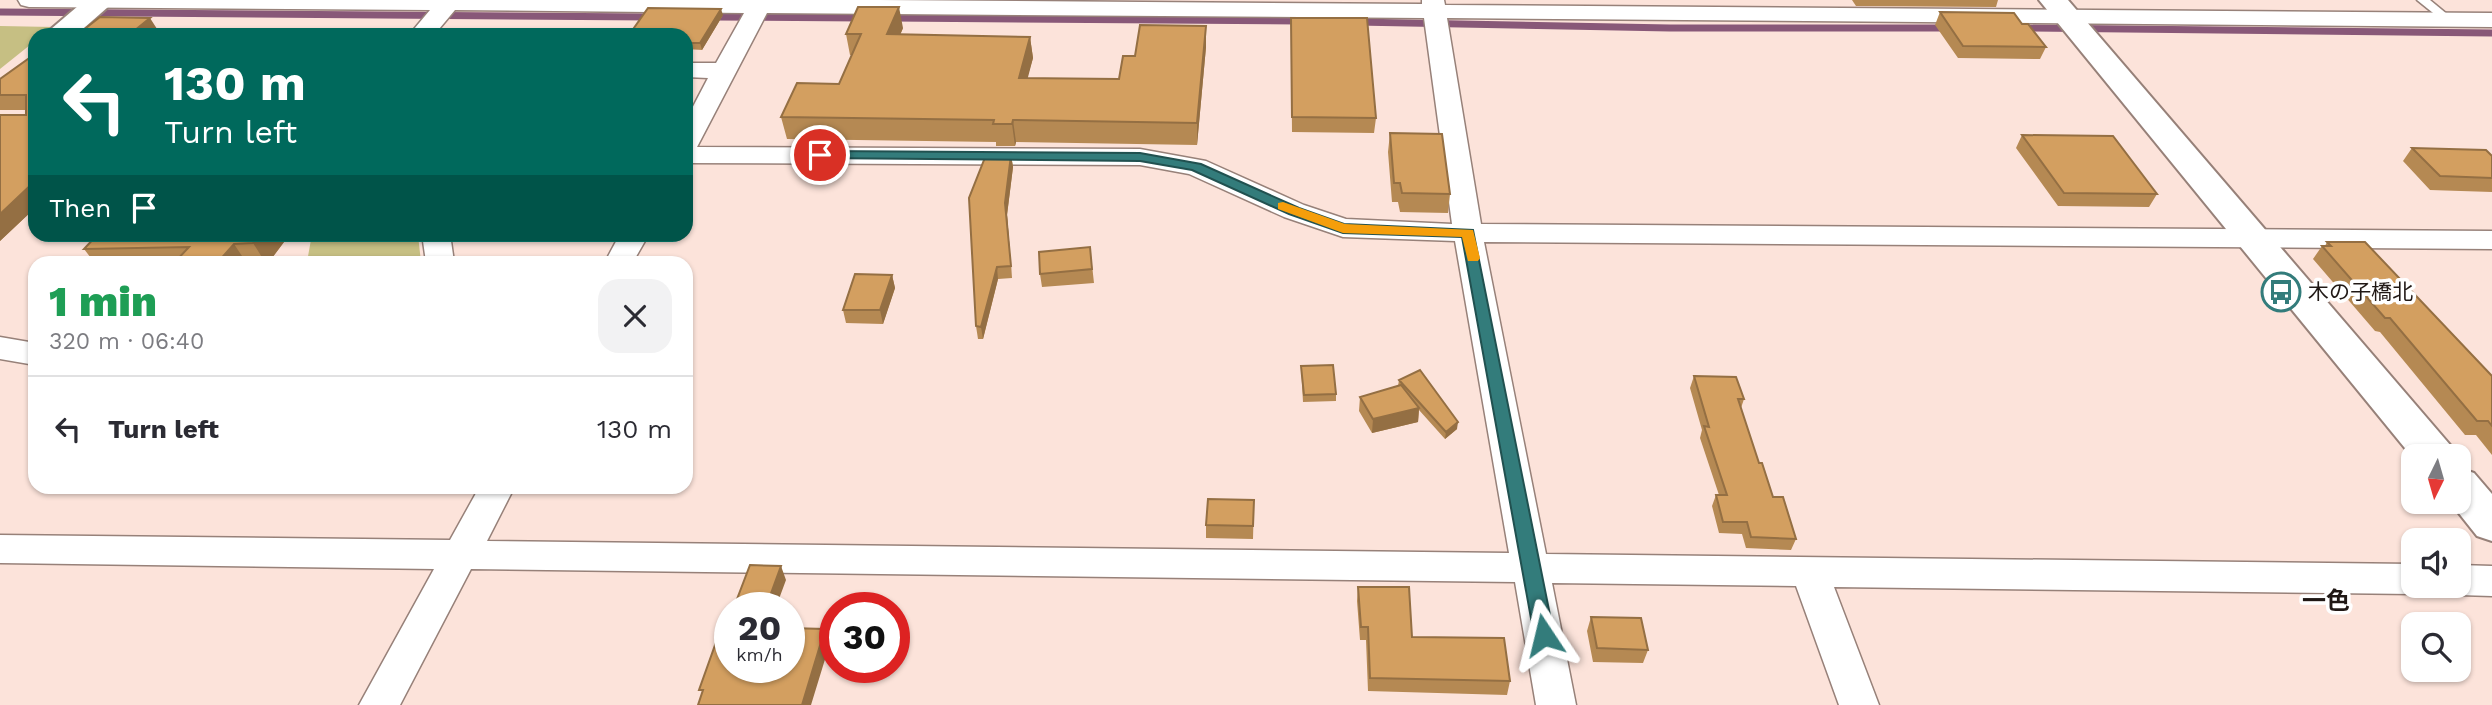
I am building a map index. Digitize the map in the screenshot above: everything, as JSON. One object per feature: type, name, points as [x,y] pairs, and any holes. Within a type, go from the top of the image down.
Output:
[{"type":"street","points":[[29,0],[760,2],[1435,14],[2060,8],[2492,20]]},
{"type":"street","points":[[67,28],[102,0]]},
{"type":"street","points":[[427,28],[450,2]]},
{"type":"street","points":[[693,131],[760,2]]},
{"type":"street","points":[[2060,8],[2425,444]]},
{"type":"street","points":[[1435,14],[1468,233],[1556,705]]},
{"type":"street","points":[[693,70],[725,71]]},
{"type":"street","points":[[693,155],[1140,157],[1196,167],[1294,211],[1343,228],[1468,233],[2492,240]]},
{"type":"street","points":[[0,348],[28,353]]},
{"type":"street","points":[[379,705],[494,494]]},
{"type":"street","points":[[2471,499],[2492,524]]},
{"type":"street","points":[[0,549],[2401,579]]},
{"type":"street","points":[[1810,570],[1859,705]]},
{"type":"street","points":[[2471,580],[2492,580]]},
{"type":"lane","points":[[2423,0],[2447,19]]},
{"type":"shaded area","points":[[0,26],[53,27],[28,28],[28,47],[0,69]]},
{"type":"shaded area","points":[[311,242],[419,242],[420,256],[308,256]]},
{"type":"building","points":[[858,7],[899,7],[887,34],[1030,37],[1019,78],[1119,79],[1123,56],[1135,56],[1140,25],[1206,26],[1197,123],[1013,120],[1012,124],[993,124],[994,120],[781,117],[797,83],[839,84],[861,34],[846,34]]},
{"type":"building","points":[[648,8],[721,9],[700,43],[693,43],[693,28],[634,28]]},
{"type":"building","points":[[1940,12],[2014,13],[2022,24],[2028,24],[2046,47],[1963,46]]},
{"type":"building","points":[[100,17],[150,18],[138,28],[86,28]]},
{"type":"building","points":[[1291,18],[1367,18],[1376,118],[1292,117]]},
{"type":"building","points":[[28,59],[28,188],[0,214],[0,115],[26,115],[26,95],[0,95],[0,79]]},
{"type":"building","points":[[1390,133],[1442,134],[1450,194],[1402,193],[1400,183],[1394,183]]},
{"type":"building","points":[[2022,135],[2113,136],[2157,194],[2064,193]]},
{"type":"building","points":[[2412,148],[2486,150],[2492,156],[2492,178],[2440,176]]},
{"type":"building","points":[[986,155],[1011,155],[1005,203],[1011,266],[997,267],[981,327],[976,326],[969,198]]},
{"type":"building","points":[[91,242],[254,242],[234,244],[223,256],[181,256],[189,247],[84,249]]},
{"type":"building","points":[[2327,242],[2365,242],[2492,376],[2492,426],[2488,421],[2477,421],[2390,318],[2385,318],[2322,246],[2331,246]]},
{"type":"building","points":[[1090,247],[1092,269],[1040,274],[1039,252]]},
{"type":"building","points":[[855,274],[892,275],[880,310],[843,310]]},
{"type":"building","points":[[1333,365],[1336,394],[1304,395],[1301,366]]},
{"type":"building","points":[[1420,370],[1458,422],[1446,432],[1399,380]]},
{"type":"building","points":[[1694,376],[1736,377],[1744,399],[1738,399],[1759,463],[1762,463],[1773,497],[1783,497],[1796,539],[1751,537],[1747,522],[1723,522],[1716,495],[1727,495],[1704,426],[1709,427]]},
{"type":"building","points":[[1401,385],[1419,408],[1373,419],[1360,397]]},
{"type":"building","points":[[1208,499],[1254,500],[1253,526],[1206,525]]},
{"type":"building","points":[[750,565],[781,566],[771,592],[740,592]]},
{"type":"building","points":[[1358,587],[1409,587],[1412,637],[1504,638],[1510,681],[1370,678],[1368,627],[1361,627]]},
{"type":"building","points":[[1591,617],[1641,618],[1648,650],[1597,648]]},
{"type":"building","points":[[805,628],[819,629],[819,649],[802,705],[698,705],[703,690],[699,690],[714,648],[714,683],[805,683]]},
{"type":"waterway","points":[[0,12],[653,17]]},
{"type":"waterway","points":[[712,17],[863,18]]},
{"type":"waterway","points":[[891,18],[1300,21]]},
{"type":"waterway","points":[[1356,22],[1670,28],[1948,28]]},
{"type":"waterway","points":[[2021,28],[2492,33]]},
{"type":"slow traffic","points":[[1283,206],[1343,228],[1468,233],[1473,258]]},
{"type":"place","name":"木の子橋北","points":[[2281,292]]},
{"type":"district","name":"一色","points":[[2326,601]]},
{"type":"route","points":[[820,155],[1140,157],[1196,167],[1294,211],[1343,228],[1468,233],[1544,635]]}]
